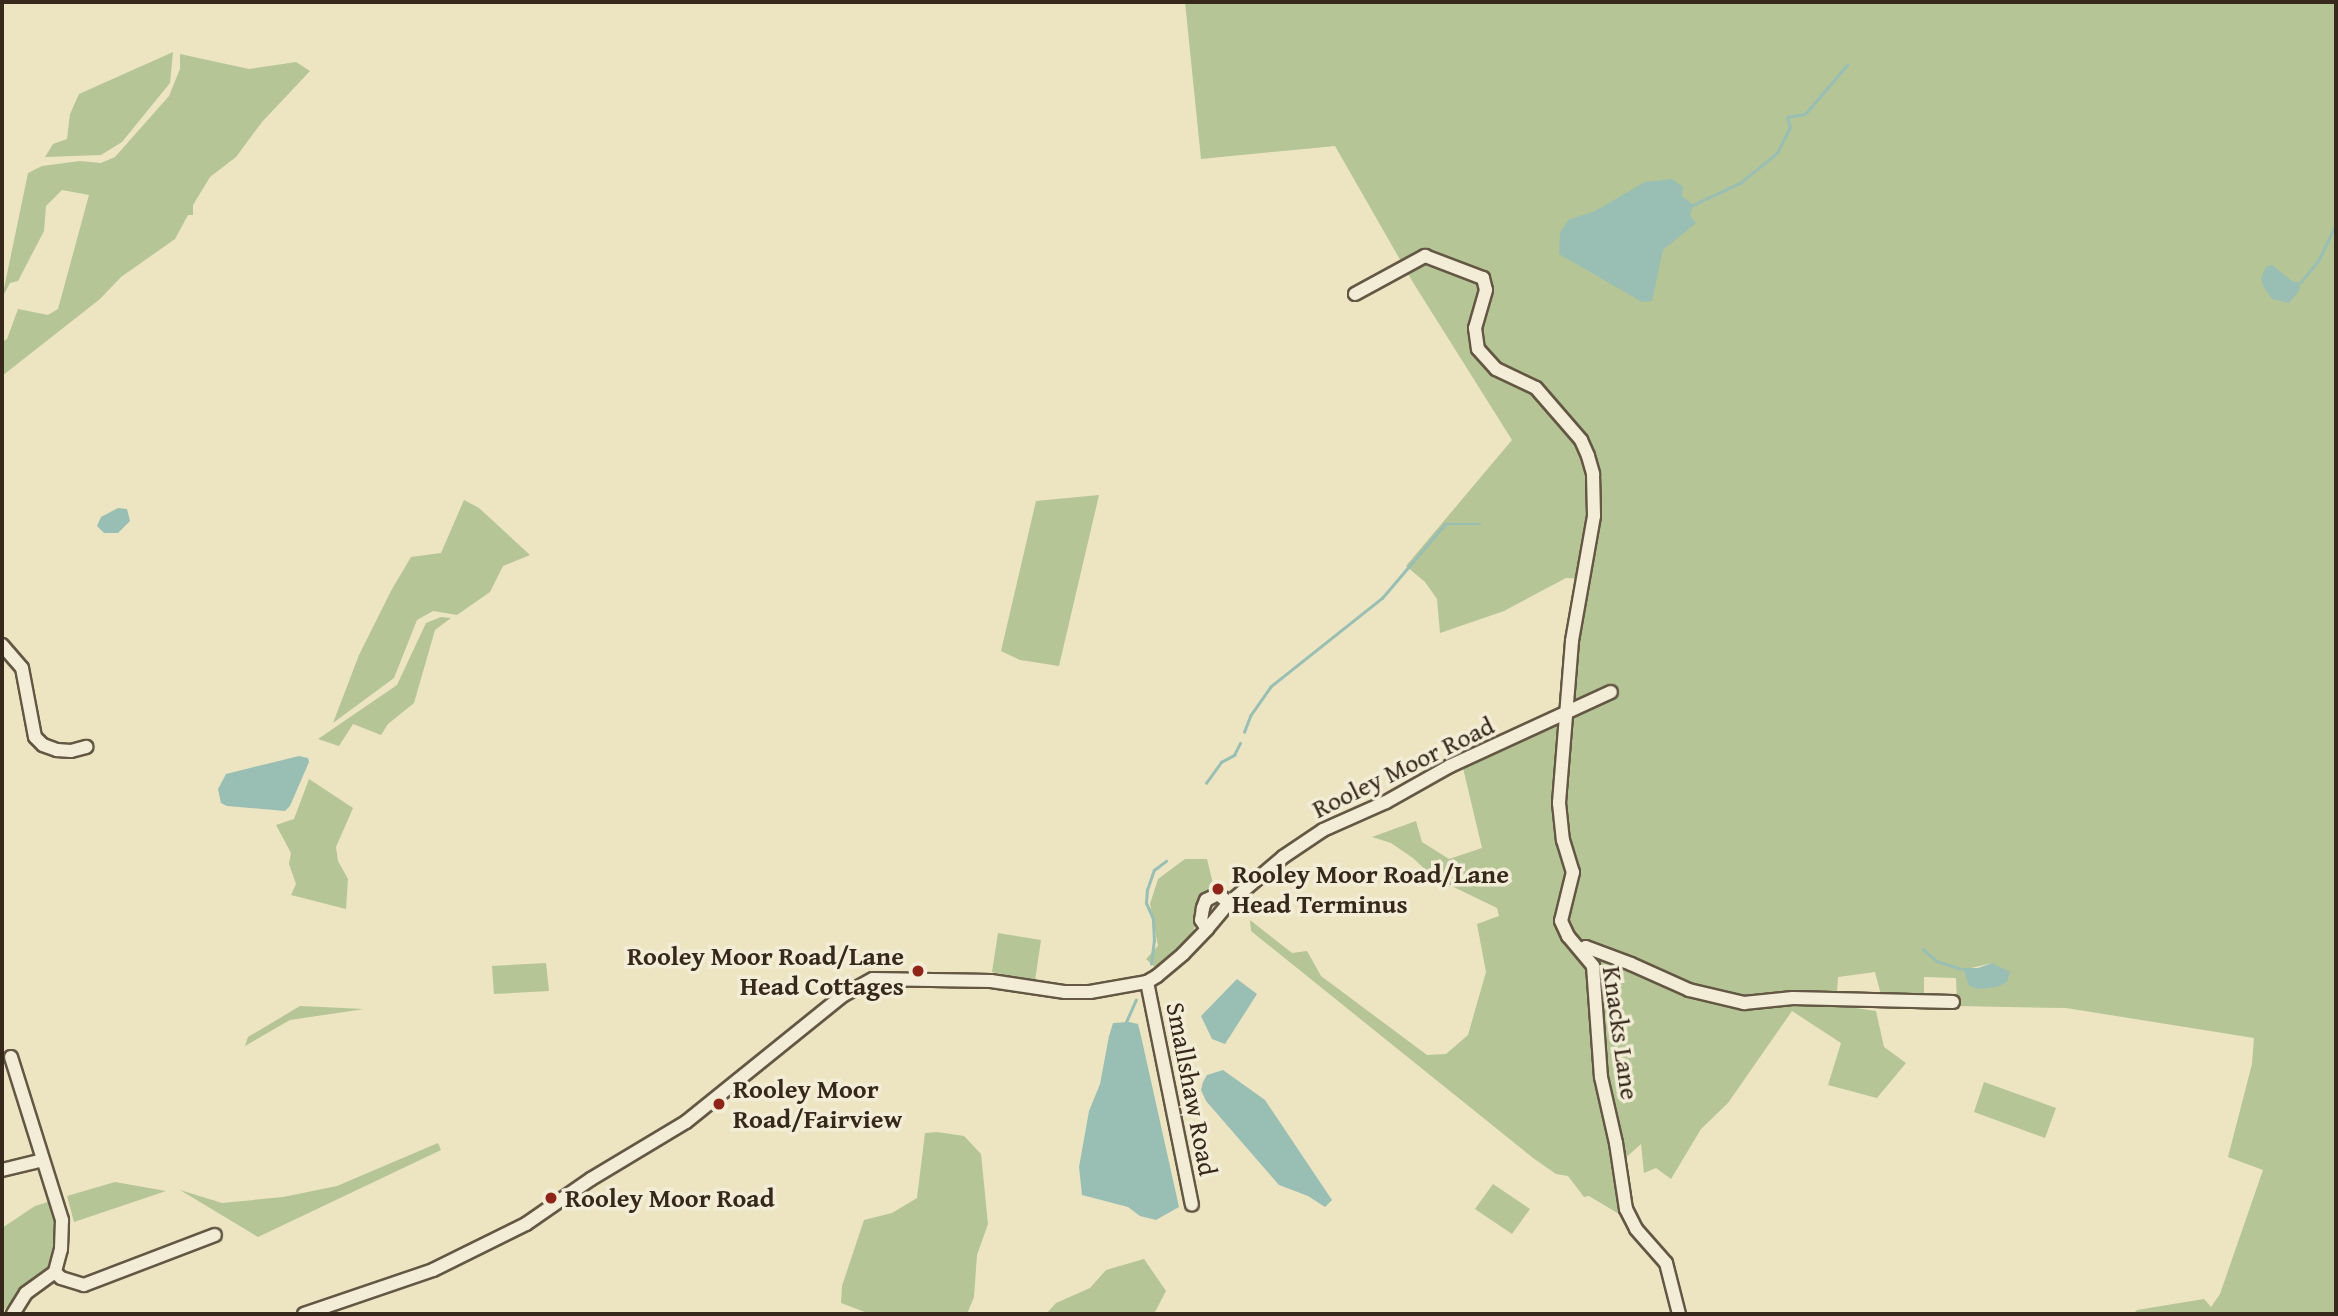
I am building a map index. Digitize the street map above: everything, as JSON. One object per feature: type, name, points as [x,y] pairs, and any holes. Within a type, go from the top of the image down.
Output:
[{"type":"street","name":"Knacks Lane","points":[[1355,295],[1425,256],[1483,278],[1486,290],[1475,328],[1478,349],[1496,369],[1535,388],[1581,440],[1593,474],[1594,516],[1572,641],[1559,803],[1563,840],[1573,872],[1562,922],[1568,936],[1593,966],[1601,1077],[1616,1143],[1626,1209],[1636,1229],[1666,1263],[1679,1314]]},
{"type":"street","points":[[2,645],[18,659],[22,668],[35,737],[43,745],[57,750],[86,747]]},
{"type":"street","name":"Rooley Moor Road","points":[[303,1314],[433,1270],[527,1224],[591,1179],[686,1122],[842,996],[873,979],[991,981],[1065,992],[1090,992],[1147,982],[1183,954],[1229,903],[1283,857],[1323,830],[1611,692]]},
{"type":"street","points":[[1207,929],[1201,920],[1206,900],[1218,894],[1229,903]]},
{"type":"street","points":[[1581,949],[1586,947],[1631,964],[1689,990],[1744,1003],[1793,998],[1953,1002]]},
{"type":"street","name":"Smallshaw Road","points":[[1147,982],[1192,1205]]},
{"type":"street","points":[[11,1058],[62,1220],[61,1250],[55,1272],[26,1293],[13,1314]]},
{"type":"street","points":[[2,1171],[43,1160]]},
{"type":"street","points":[[55,1272],[61,1278],[85,1285],[215,1236]]},
{"type":"green space","points":[[1185,2],[2336,2],[2336,1314],[2133,1314],[2137,1310],[2204,1299],[2211,1307],[2220,1294],[2263,1170],[2228,1157],[2252,1064],[2254,1038],[2066,1008],[1957,1006],[1956,978],[1924,977],[1924,997],[1881,995],[1875,972],[1838,977],[1837,992],[1805,993],[1821,1003],[1876,1011],[1884,1047],[1906,1063],[1877,1098],[1828,1085],[1841,1043],[1792,1011],[1728,1103],[1701,1129],[1671,1179],[1656,1168],[1644,1173],[1641,1144],[1613,1169],[1621,1210],[1619,1214],[1589,1196],[1584,1197],[1568,1176],[1556,1174],[1533,1158],[1251,931],[1250,920],[1292,953],[1307,951],[1321,976],[1427,1055],[1446,1054],[1468,1035],[1486,972],[1477,924],[1499,916],[1497,908],[1433,877],[1413,858],[1391,843],[1372,837],[1416,821],[1422,842],[1449,859],[1482,848],[1463,768],[1574,715],[1573,675],[1587,579],[1566,578],[1504,611],[1440,633],[1437,599],[1425,582],[1406,566],[1512,440],[1414,284],[1335,146],[1201,159]],"holes":[[[1992,963],[1997,987],[1969,986],[1967,969]]]},
{"type":"green space","points":[[173,52],[170,83],[122,142],[101,155],[45,157],[53,144],[67,139],[70,114],[79,94]]},
{"type":"green space","points":[[180,54],[249,69],[296,62],[310,71],[262,122],[236,157],[210,177],[193,205],[193,215],[188,215],[175,239],[121,277],[100,299],[2,376],[2,342],[7,339],[18,309],[48,315],[58,309],[89,195],[62,190],[46,206],[44,231],[18,281],[10,283],[2,298],[28,173],[42,166],[80,161],[101,163],[115,157],[169,96],[180,69]]},
{"type":"green space","points":[[1099,495],[1059,666],[1020,660],[1001,651],[1036,501]]},
{"type":"green space","points":[[464,500],[479,508],[530,555],[503,566],[490,592],[457,615],[433,611],[417,620],[394,678],[333,723],[359,655],[392,589],[411,557],[441,553]]},
{"type":"green space","points":[[441,617],[451,618],[435,630],[414,703],[388,724],[381,735],[353,724],[339,746],[318,739],[397,685],[426,623]]},
{"type":"green space","points":[[309,779],[353,808],[336,847],[338,861],[348,879],[346,909],[291,895],[296,884],[289,864],[291,853],[276,825],[294,819]]},
{"type":"green space","points":[[1185,859],[1207,859],[1214,888],[1203,896],[1192,936],[1157,969],[1146,959],[1158,946],[1150,904],[1158,879]]},
{"type":"green space","points":[[998,933],[1041,940],[1035,981],[992,972]]},
{"type":"green space","points":[[546,963],[549,991],[494,994],[492,966]]},
{"type":"green space","points":[[300,1006],[364,1009],[290,1020],[245,1046],[248,1037]]},
{"type":"green space","points":[[1984,1082],[2056,1108],[2045,1138],[1974,1112]]},
{"type":"green space","points":[[925,1133],[964,1136],[981,1154],[988,1224],[977,1255],[974,1297],[967,1314],[870,1314],[841,1303],[842,1286],[864,1220],[892,1213],[917,1198]]},
{"type":"green space","points":[[438,1143],[441,1150],[258,1237],[180,1190],[222,1203],[283,1197],[337,1186]]},
{"type":"green space","points":[[115,1182],[166,1191],[74,1222],[67,1196]]},
{"type":"green space","points":[[1493,1184],[1530,1209],[1512,1234],[1475,1209]]},
{"type":"green space","points":[[51,1201],[57,1225],[50,1265],[21,1290],[2,1312],[2,1228],[35,1206]]},
{"type":"green space","points":[[1144,1259],[1166,1291],[1154,1314],[1046,1314],[1056,1303],[1090,1288],[1106,1270]]},
{"type":"water","points":[[1672,179],[1683,187],[1682,196],[1693,205],[1690,216],[1696,223],[1663,250],[1652,301],[1642,302],[1559,254],[1560,233],[1568,220],[1595,211],[1645,182]]},
{"type":"water","points":[[2272,265],[2292,281],[2300,283],[2299,291],[2289,303],[2272,299],[2263,286],[2261,278],[2266,267]]},
{"type":"water","points":[[118,508],[127,509],[130,521],[118,533],[104,533],[97,526],[101,517]]},
{"type":"water","points":[[299,756],[308,758],[309,762],[290,806],[285,811],[227,806],[221,803],[218,789],[226,774]]},
{"type":"water","points":[[1992,963],[2010,972],[2007,982],[1997,987],[1979,989],[1969,986],[1963,968],[1978,968]]},
{"type":"water","points":[[1237,979],[1257,994],[1225,1044],[1212,1039],[1201,1016]]},
{"type":"water","points":[[1113,1023],[1138,1024],[1179,1207],[1156,1220],[1140,1216],[1128,1207],[1082,1195],[1079,1167],[1089,1111],[1100,1084],[1109,1036]]},
{"type":"water","points":[[1223,1070],[1265,1100],[1332,1200],[1325,1207],[1308,1196],[1279,1185],[1206,1101],[1201,1090],[1203,1082],[1207,1075]]},
{"type":"waterway","points":[[1693,205],[1740,183],[1777,153],[1790,128],[1787,117],[1805,114],[1847,65]]},
{"type":"waterway","points":[[2300,283],[2318,261],[2336,224]]},
{"type":"waterway","points":[[1244,732],[1250,716],[1270,687],[1382,598],[1445,524],[1480,524]]},
{"type":"waterway","points":[[1206,783],[1221,762],[1234,755],[1240,743]]},
{"type":"waterway","points":[[1151,964],[1153,919],[1146,903],[1147,890],[1154,870],[1166,861]]},
{"type":"waterway","points":[[1923,949],[1937,961],[1962,969]]},
{"type":"waterway","points":[[1126,1022],[1136,1000]]},
{"type":"place","name":"Rooley Moor Road/Lane Head Terminus","points":[[1218,889]]},
{"type":"place","name":"Rooley Moor Road/Lane Head Cottages","points":[[918,971]]},
{"type":"place","name":"Rooley Moor Road/Fairview","points":[[719,1104]]},
{"type":"place","name":"Rooley Moor Road","points":[[551,1198]]}]
